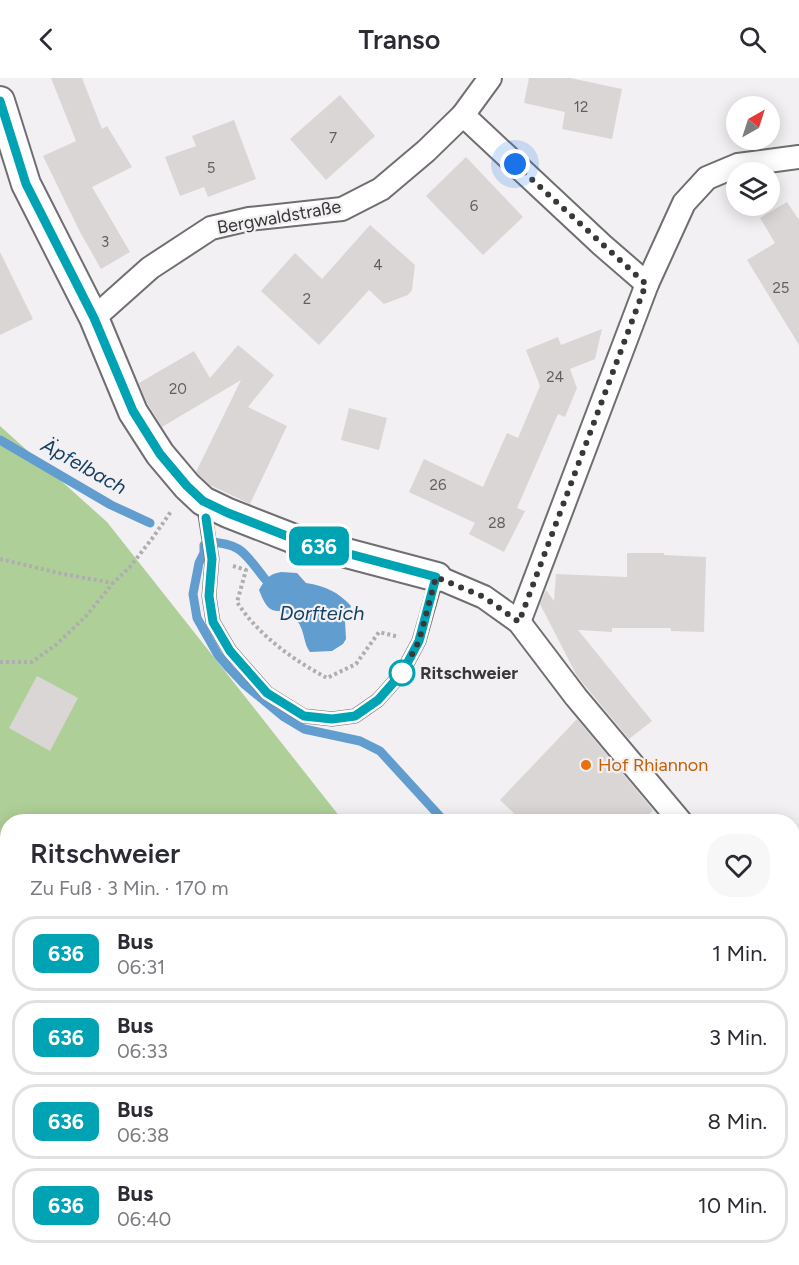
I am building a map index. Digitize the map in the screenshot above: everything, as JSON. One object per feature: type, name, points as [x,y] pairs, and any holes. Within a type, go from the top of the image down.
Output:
[{"type":"street","name":"Bergwaldstraße","points":[[94,318],[150,268],[211,228],[249,219],[342,209],[381,189],[426,151],[463,115],[490,78]]},
{"type":"street","points":[[0,101],[26,184],[94,318],[133,411],[160,454],[195,494],[228,513],[297,540],[484,597],[519,622],[576,697],[674,814]]},
{"type":"street","points":[[463,115],[646,284]]},
{"type":"street","points":[[519,622],[646,284],[684,203],[707,178],[738,165],[799,157]]},
{"type":"lane","points":[[195,494],[212,559],[209,596],[213,622],[230,651],[267,693],[304,716],[332,719],[355,716],[378,700],[402,673],[419,641],[435,581]]},
{"type":"path","points":[[0,662],[32,662],[49,650],[86,616],[154,536],[195,494]]},
{"type":"path","points":[[0,559],[113,583]]},
{"type":"path","points":[[212,559],[246,570],[237,602],[248,620],[302,665],[327,678],[356,664],[379,632],[419,641]]},
{"type":"green space","points":[[0,426],[107,522],[338,814],[0,814]]},
{"type":"water","name":"Dorfteich","points":[[281,572],[297,573],[306,583],[331,590],[351,606],[345,621],[346,639],[343,644],[332,651],[310,652],[297,621],[290,615],[268,606],[259,590],[268,578]]},
{"type":"building","points":[[51,78],[82,78],[102,129],[107,126],[132,167],[92,187],[130,252],[101,269],[43,156],[76,141]]},
{"type":"building","points":[[529,78],[570,78],[622,89],[612,139],[562,129],[565,112],[524,103]]},
{"type":"building","points":[[340,95],[375,136],[326,180],[290,139]]},
{"type":"building","points":[[234,120],[256,179],[208,197],[204,187],[180,196],[165,157],[196,146],[192,136]]},
{"type":"building","points":[[466,157],[523,217],[483,255],[426,196]]},
{"type":"building","points":[[787,202],[799,220],[799,345],[747,260],[775,243],[760,218],[780,216],[780,206]]},
{"type":"building","points":[[370,225],[415,265],[412,290],[408,295],[384,304],[369,290],[319,345],[261,291],[295,253],[322,279]]},
{"type":"building","points":[[0,252],[33,319],[0,335]]},
{"type":"building","points":[[602,329],[595,359],[570,369],[577,388],[565,417],[558,414],[517,508],[525,511],[504,552],[469,534],[475,523],[409,492],[424,459],[483,487],[507,433],[518,438],[540,386],[526,350],[558,337],[561,345]]},
{"type":"building","points":[[238,345],[274,375],[248,407],[287,426],[250,504],[210,485],[196,472],[241,380],[162,427],[146,401],[139,383],[194,351],[210,378]]},
{"type":"building","points":[[349,408],[387,418],[379,450],[341,440]]},
{"type":"building","points":[[627,553],[664,553],[664,555],[706,557],[704,632],[671,631],[671,628],[612,628],[612,632],[578,630],[652,721],[629,739],[577,676],[540,604],[546,590],[554,601],[556,574],[627,577]]},
{"type":"building","points":[[37,676],[78,698],[50,751],[9,728]]},
{"type":"building","points":[[577,719],[653,810],[649,814],[515,814],[500,800]]},
{"type":"waterway","name":"Äpfelbach","points":[[0,440],[111,505],[150,523]]},
{"type":"waterway","name":"Äpfelbach","points":[[265,579],[247,557],[236,548],[219,543],[208,542],[204,545],[193,594],[197,618],[218,655],[244,684],[284,717],[304,729],[360,741],[380,751],[438,814]]},
{"type":"bus line","name":"636","points":[[0,101],[26,184],[94,318],[133,411],[160,454],[187,486],[203,501],[297,540],[436,577],[419,641],[402,673],[378,700],[355,716],[332,719],[304,716],[267,693],[230,651],[213,622],[209,596],[212,559],[206,518]]},
{"type":"place","name":"Ritschweier","points":[[402,673]]},
{"type":"place","name":"Hof Rhiannon","points":[[586,765]]},
{"type":"route","points":[[402,673],[419,641],[436,577],[484,597],[519,622],[646,284],[515,164]]}]
